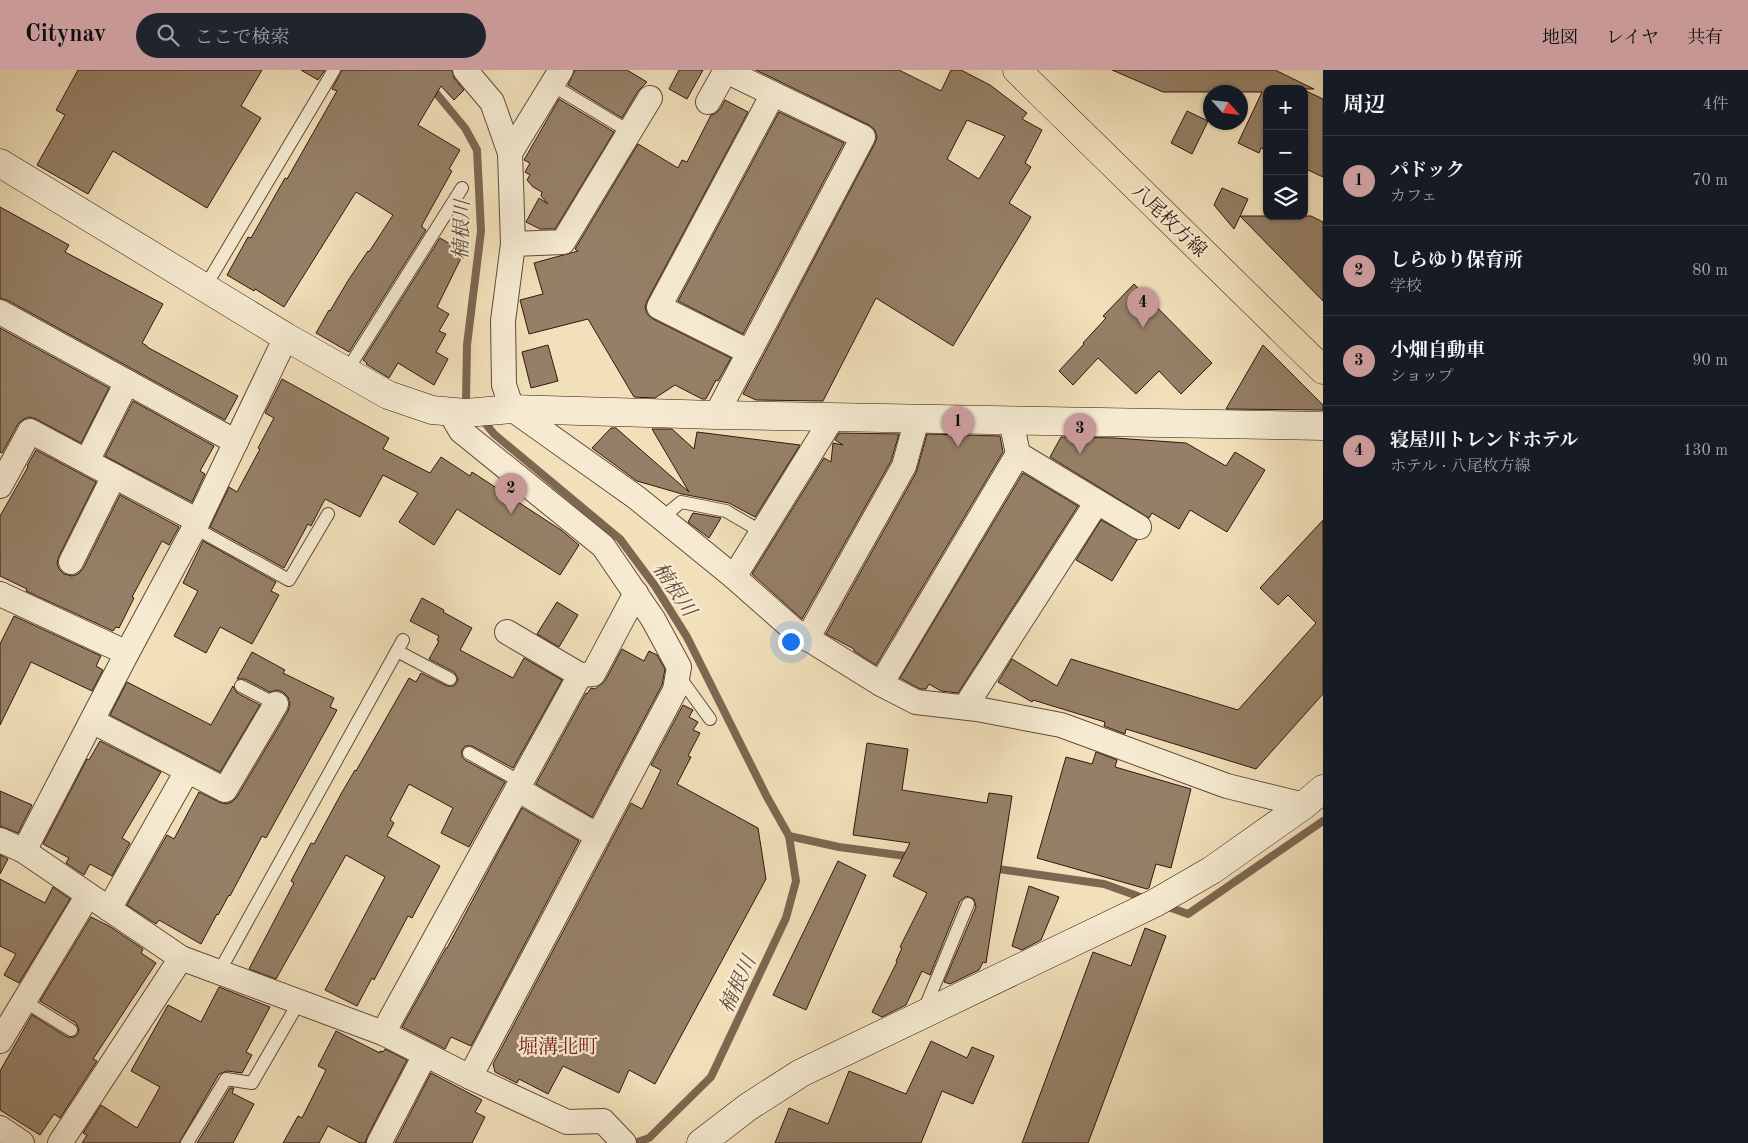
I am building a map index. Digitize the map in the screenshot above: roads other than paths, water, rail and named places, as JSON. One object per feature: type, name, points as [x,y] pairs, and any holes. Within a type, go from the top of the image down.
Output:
[{"type":"main road","name":"八尾枚方線","points":[[1017,70],[1323,370]]},
{"type":"street","points":[[465,70],[492,102],[510,153],[513,244],[502,321],[504,385],[461,431],[603,546],[653,619],[679,667],[675,690],[470,1077]]},
{"type":"street","points":[[708,102],[720,72],[773,94],[863,137],[716,415]]},
{"type":"street","points":[[510,153],[556,78]]},
{"type":"street","points":[[749,352],[659,307],[773,94]]},
{"type":"street","points":[[513,244],[563,242],[650,98]]},
{"type":"street","points":[[0,163],[346,372],[388,395],[432,410],[1323,426]]},
{"type":"street","points":[[0,312],[236,442]]},
{"type":"street","points":[[24,851],[196,525],[286,337]]},
{"type":"street","points":[[87,461],[127,382]]},
{"type":"street","points":[[480,411],[637,498],[734,577],[794,630],[882,684],[916,702],[965,707],[1062,725],[1228,786],[1314,797]]},
{"type":"street","points":[[734,577],[833,417]]},
{"type":"street","points":[[807,639],[904,466],[917,419]]},
{"type":"street","points":[[882,684],[1018,454],[1011,420]]},
{"type":"street","points":[[0,486],[30,431],[114,476],[196,525]]},
{"type":"street","points":[[1018,454],[1139,527]]},
{"type":"street","points":[[71,562],[114,476]]},
{"type":"street","points":[[965,707],[1097,502]]},
{"type":"street","points":[[507,632],[580,675],[593,674],[636,593]]},
{"type":"street","points":[[0,594],[127,653]]},
{"type":"street","points":[[383,1033],[580,675]]},
{"type":"street","points":[[92,721],[224,790],[276,704]]},
{"type":"street","points":[[109,909],[187,771]]},
{"type":"street","points":[[519,786],[598,836]]},
{"type":"street","points":[[702,1143],[748,1107],[801,1072],[1164,898],[1212,870],[1314,797]]},
{"type":"street","points":[[0,840],[24,851],[181,958],[383,1033],[470,1077],[567,1122],[603,1121],[623,1141]]},
{"type":"street","points":[[0,1041],[88,894]]},
{"type":"street","points":[[60,1143],[181,958]]},
{"type":"street","points":[[379,1143],[425,1055]]},
{"type":"street","points":[[0,1128],[22,1143]]},
{"type":"lane","points":[[205,287],[334,70]]},
{"type":"lane","points":[[556,78],[630,132]]},
{"type":"lane","points":[[346,372],[462,188]]},
{"type":"lane","points":[[662,518],[681,502],[726,511],[762,532]]},
{"type":"lane","points":[[196,525],[289,580],[328,514]]},
{"type":"lane","points":[[219,972],[400,646],[450,679]]},
{"type":"lane","points":[[678,675],[710,718]]},
{"type":"lane","points":[[241,686],[276,704]]},
{"type":"lane","points":[[469,753],[519,786]]},
{"type":"lane","points":[[923,1014],[968,904]]},
{"type":"lane","points":[[24,1001],[71,1030]]},
{"type":"lane","points":[[187,1143],[226,1079],[252,1083],[299,1002]]},
{"type":"waterway","name":"楠根川","points":[[431,87],[465,128],[477,150],[481,231],[467,345],[466,399],[472,407]]},
{"type":"waterway","name":"楠根川","points":[[481,418],[494,434],[620,539],[655,586],[687,637],[767,797],[789,836],[796,881],[786,918],[711,1077],[649,1138],[635,1143]]},
{"type":"waterway","points":[[1163,905],[1188,914],[1323,821]]},
{"type":"waterway","points":[[789,836],[839,847],[913,857]]},
{"type":"waterway","points":[[991,868],[1104,884],[1146,899]]},
{"type":"place","name":"寝屋川トレンドホテル","points":[[1143,328]]},
{"type":"place","name":"パドック","points":[[958,447]]},
{"type":"place","name":"小畑自動車","points":[[1080,454]]},
{"type":"place","name":"しらゆり保育所","points":[[511,514]]},
{"type":"district","name":"堀溝北町","points":[[558,1046]]}]
